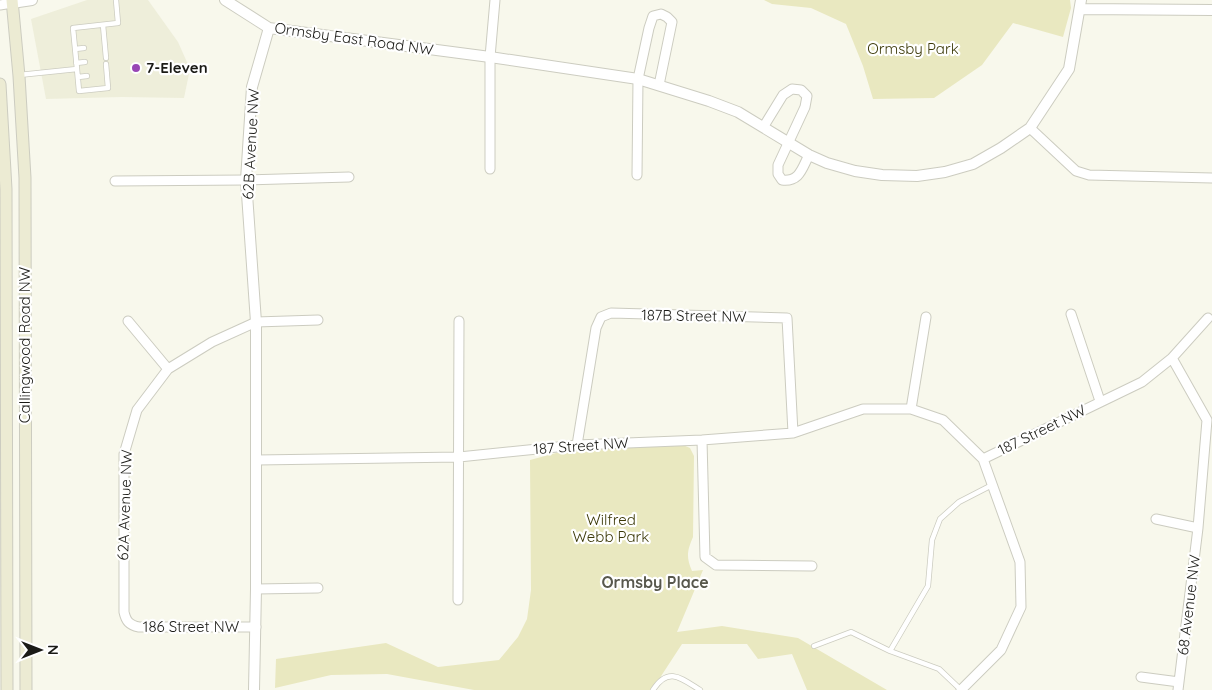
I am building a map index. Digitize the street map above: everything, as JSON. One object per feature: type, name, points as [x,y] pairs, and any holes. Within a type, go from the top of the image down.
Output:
[{"type":"main road","name":"Callingwood Road NW","points":[[12,2],[19,76],[25,178],[26,690]]},
{"type":"main road","name":"Callingwood Road NW","points":[[0,84],[6,189],[7,690]]},
{"type":"street","points":[[0,5],[32,0]]},
{"type":"street","name":"Ormsby East Road NW","points":[[226,0],[268,28],[490,57],[638,79],[738,112],[810,155],[827,163],[855,171],[882,175],[916,176],[945,172],[973,164],[1030,128],[1069,69],[1081,4]]},
{"type":"street","points":[[490,169],[490,57],[495,0]]},
{"type":"street","points":[[1081,4],[1212,10]]},
{"type":"street","points":[[637,175],[638,79],[653,16],[661,14],[672,22],[659,85]]},
{"type":"street","name":"62B Avenue NW","points":[[254,690],[257,460],[256,322],[246,180],[252,88],[268,28]]},
{"type":"street","points":[[764,126],[783,95],[792,89],[801,90],[807,96],[805,107],[790,143],[778,165],[778,174],[782,180],[791,181],[798,176],[810,155]]},
{"type":"street","points":[[1030,128],[1076,171],[1081,173],[1089,175],[1212,178]]},
{"type":"street","points":[[115,181],[349,177]]},
{"type":"street","name":"187B Street NW","points":[[577,445],[596,328],[602,318],[611,314],[788,318],[793,433]]},
{"type":"street","name":"187 Street NW","points":[[1071,314],[1100,401]]},
{"type":"street","points":[[911,409],[926,317]]},
{"type":"street","name":"187 Street NW","points":[[257,460],[459,457],[577,445],[702,440],[793,433],[863,409],[911,409],[943,420],[983,459],[1142,382],[1172,358],[1208,318]]},
{"type":"street","points":[[128,321],[168,369],[212,342],[256,322],[318,320]]},
{"type":"street","points":[[458,321],[458,600]]},
{"type":"street","name":"68 Avenue NW","points":[[1140,677],[1179,686],[1198,528],[1207,420],[1172,358]]},
{"type":"street","name":"62A Avenue NW","points":[[128,623],[124,612],[124,454],[137,410],[168,369]]},
{"type":"street","points":[[702,440],[705,557],[716,564],[812,566]]},
{"type":"street","points":[[961,690],[1000,650],[1021,607],[1020,562],[983,459]]},
{"type":"street","points":[[1156,520],[1198,528]]},
{"type":"street","points":[[256,589],[318,588]]},
{"type":"street","name":"186 Street NW","points":[[128,623],[139,627],[256,627]]},
{"type":"lane","points":[[106,64],[108,88],[79,90],[73,28],[118,24],[116,0]]},
{"type":"lane","points":[[103,25],[106,58]]},
{"type":"lane","points":[[97,47],[105,47]]},
{"type":"lane","points":[[75,49],[84,48]]},
{"type":"lane","points":[[76,63],[85,62]]},
{"type":"lane","points":[[19,76],[77,69]]},
{"type":"lane","points":[[100,75],[107,74]]},
{"type":"lane","points":[[78,77],[87,76]]},
{"type":"lane","points":[[890,651],[928,586],[932,540],[940,519],[959,502],[992,485]]},
{"type":"lane","points":[[814,646],[851,632],[890,651],[939,669],[961,690]]},
{"type":"lane","points":[[653,690],[658,681],[664,677],[673,676],[683,679],[700,690]]},
{"type":"shaded area","points":[[87,0],[148,0],[178,42],[190,69],[184,98],[46,99],[31,19]]},
{"type":"green space","name":"Ormsby Park","points":[[764,0],[1070,0],[1071,8],[1063,37],[1013,23],[982,65],[934,98],[873,99],[863,66],[846,24],[811,8],[772,4]]},
{"type":"green space","name":"Wilfred Webb Park","points":[[683,445],[690,448],[694,456],[693,537],[688,550],[688,558],[692,571],[703,570],[677,632],[722,626],[798,638],[887,690],[807,690],[792,654],[758,659],[747,644],[682,644],[652,690],[474,690],[387,674],[331,675],[275,688],[276,659],[386,643],[438,667],[499,660],[518,637],[527,619],[531,590],[530,460],[560,452],[605,447]]},
{"type":"place","name":"7-Eleven","points":[[136,68]]},
{"type":"district","name":"Ormsby Place","points":[[655,582]]}]
